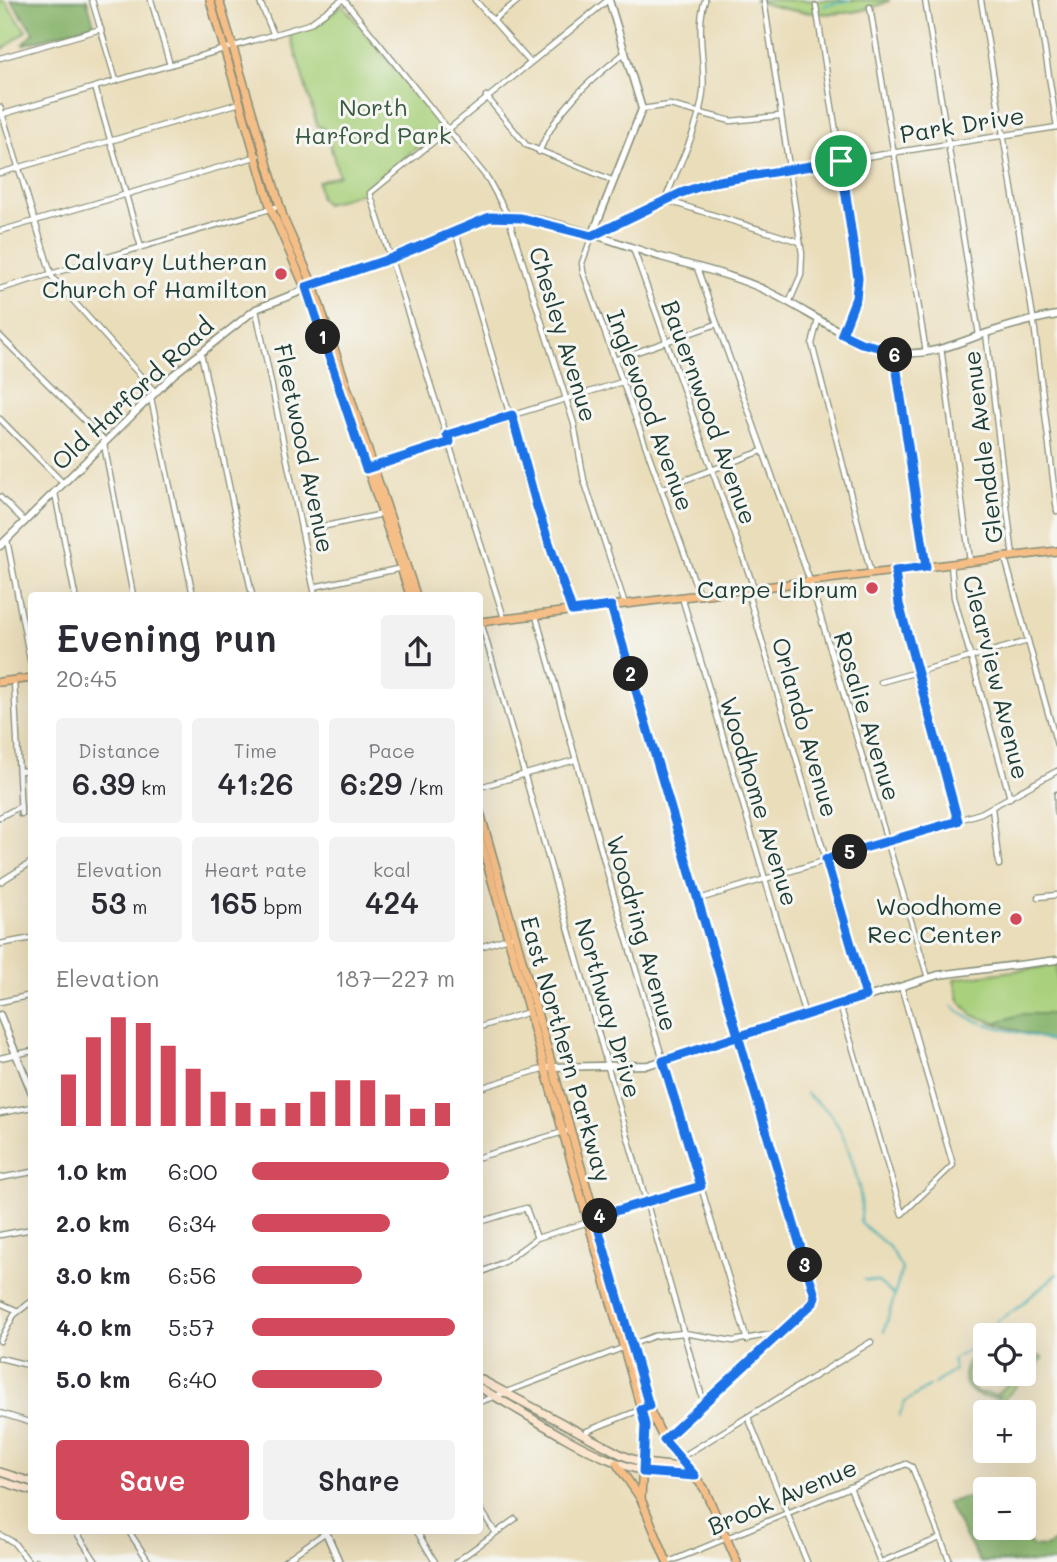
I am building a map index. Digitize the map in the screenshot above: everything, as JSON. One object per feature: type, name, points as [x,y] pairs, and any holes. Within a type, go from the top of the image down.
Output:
[{"type":"main road","points":[[210,0],[229,48],[275,207],[309,286],[385,514],[415,592]]},
{"type":"main road","points":[[219,0],[240,103],[260,155]]},
{"type":"main road","points":[[483,622],[1057,551]]},
{"type":"main road","points":[[404,568],[409,592]]},
{"type":"main road","points":[[0,682],[28,678]]},
{"type":"main road","name":"East Northern Parkway","points":[[483,834],[487,864],[511,937],[592,1219],[632,1342],[645,1408],[643,1463]]},
{"type":"main road","name":"East Northern Parkway","points":[[592,1219],[604,1279],[645,1408],[664,1440],[695,1476],[737,1562]]},
{"type":"main road","points":[[604,1279],[613,1277]]},
{"type":"main road","points":[[483,1381],[609,1449],[643,1463],[690,1468]]},
{"type":"main road","points":[[483,1390],[616,1463],[643,1472],[695,1476]]},
{"type":"main road","points":[[616,1463],[640,1499],[668,1562]]},
{"type":"main road","points":[[640,1499],[643,1463]]},
{"type":"main road","points":[[0,1472],[28,1481]]},
{"type":"main road","points":[[0,1481],[28,1490]]},
{"type":"street","points":[[92,0],[116,81]]},
{"type":"street","points":[[150,0],[170,65]]},
{"type":"street","points":[[260,0],[274,35]]},
{"type":"street","points":[[1,114],[309,24],[334,2],[343,0]]},
{"type":"street","name":"Chesley Avenue","points":[[343,0],[488,179],[509,216],[577,434],[584,480],[625,604]]},
{"type":"street","points":[[475,0],[529,61]]},
{"type":"street","points":[[493,20],[519,0]]},
{"type":"street","points":[[504,619],[371,195],[375,186],[609,0],[642,109],[592,236]]},
{"type":"street","points":[[705,0],[699,46],[703,85],[700,112],[665,201],[800,242]]},
{"type":"street","points":[[764,0],[779,116],[800,242],[802,267],[789,303]]},
{"type":"street","name":"Glendale Avenue","points":[[925,0],[982,334],[1009,557],[1028,641],[1057,745]]},
{"type":"street","points":[[981,0],[1032,320],[1057,512]]},
{"type":"street","points":[[1037,0],[1057,127]]},
{"type":"street","points":[[816,6],[858,278],[856,298],[842,334]]},
{"type":"street","points":[[870,7],[926,352]]},
{"type":"street","points":[[0,58],[101,29]]},
{"type":"street","points":[[539,152],[555,119],[601,72],[626,52]]},
{"type":"street","points":[[95,87],[141,247]]},
{"type":"street","points":[[486,96],[526,145],[614,181]]},
{"type":"street","points":[[0,173],[240,103]]},
{"type":"street","points":[[642,109],[670,105],[731,121],[779,116]]},
{"type":"street","points":[[0,107],[50,274],[153,395],[192,592]]},
{"type":"street","name":"Park Drive","points":[[592,236],[665,201],[719,180],[1057,127]]},
{"type":"street","points":[[0,231],[260,155]]},
{"type":"street","points":[[0,289],[275,207]]},
{"type":"street","name":"Old Harford Road","points":[[0,546],[153,395],[256,309],[309,286],[392,258],[490,217],[509,216],[592,236],[755,286],[861,343],[894,351],[926,352],[982,334],[1057,315]]},
{"type":"street","points":[[456,230],[537,507],[572,611]]},
{"type":"street","name":"Inglewood Avenue","points":[[592,236],[582,268],[699,595]]},
{"type":"street","name":"Bauernwood Avenue","points":[[632,248],[712,470],[750,589]]},
{"type":"street","name":"Rosalie Avenue","points":[[697,268],[810,581],[928,978]]},
{"type":"street","name":"Fleetwood Avenue","points":[[256,309],[315,592]]},
{"type":"street","points":[[818,320],[812,344],[871,573]]},
{"type":"street","points":[[614,360],[717,324]]},
{"type":"street","points":[[0,336],[104,442],[132,592]]},
{"type":"street","name":"Clearview Avenue","points":[[941,348],[970,562]]},
{"type":"street","points":[[894,351],[926,567]]},
{"type":"street","points":[[201,353],[251,592]]},
{"type":"street","points":[[447,435],[622,382]]},
{"type":"street","points":[[0,419],[63,482]]},
{"type":"street","points":[[370,468],[450,442]]},
{"type":"street","points":[[661,489],[762,452]]},
{"type":"street","points":[[54,492],[74,592]]},
{"type":"street","points":[[0,497],[24,521]]},
{"type":"street","points":[[302,531],[385,514]]},
{"type":"street","points":[[6,539],[28,650]]},
{"type":"street","name":"Clearview Avenue","points":[[951,564],[954,597],[1010,798]]},
{"type":"street","points":[[314,587],[404,568]]},
{"type":"street","points":[[895,571],[900,609],[958,821]]},
{"type":"street","name":"Orlando Avenue","points":[[750,589],[866,996]]},
{"type":"street","name":"Woodhome Avenue","points":[[682,597],[805,1015]]},
{"type":"street","points":[[611,606],[815,1300],[664,1440]]},
{"type":"street","name":"Woodring Avenue","points":[[536,615],[575,760],[747,1340]]},
{"type":"street","name":"Northway Drive","points":[[483,632],[704,1404]]},
{"type":"street","points":[[881,682],[1028,641]]},
{"type":"street","points":[[14,680],[21,814]]},
{"type":"street","points":[[483,786],[575,760]]},
{"type":"street","points":[[19,771],[28,771]]},
{"type":"street","points":[[696,900],[958,821],[992,808],[1057,771]]},
{"type":"street","points":[[1057,794],[1057,813]]},
{"type":"street","points":[[0,817],[21,806]]},
{"type":"street","name":"Clearview Avenue","points":[[992,808],[999,866]]},
{"type":"street","points":[[0,882],[28,864]]},
{"type":"street","points":[[1038,897],[1057,895]]},
{"type":"street","points":[[483,946],[511,937]]},
{"type":"street","points":[[0,944],[28,939]]},
{"type":"street","points":[[483,1087],[548,1067],[636,1066],[663,1061],[928,978],[1057,960]]},
{"type":"street","points":[[840,1004],[902,1214],[953,1165],[901,986]]},
{"type":"street","points":[[0,1002],[28,996]]},
{"type":"street","points":[[483,1026],[532,1011]]},
{"type":"street","points":[[0,1015],[28,1083]]},
{"type":"street","points":[[0,1058],[28,1052]]},
{"type":"street","points":[[0,1113],[28,1108]]},
{"type":"street","points":[[483,1156],[566,1132]]},
{"type":"street","points":[[0,1178],[28,1173]]},
{"type":"street","points":[[483,1272],[505,1262],[537,1238],[701,1186]]},
{"type":"street","points":[[483,1221],[527,1209],[537,1238]]},
{"type":"street","points":[[0,1235],[28,1230]]},
{"type":"street","points":[[0,1303],[18,1311]]},
{"type":"street","points":[[0,1341],[18,1311],[28,1304]]},
{"type":"street","points":[[483,1401],[623,1345],[662,1334],[684,1333],[719,1340],[747,1340],[773,1334],[778,1336]]},
{"type":"street","points":[[680,1458],[871,1342]]},
{"type":"street","points":[[0,1358],[28,1365]]},
{"type":"street","points":[[587,1431],[645,1408]]},
{"type":"street","points":[[0,1413],[28,1422]]},
{"type":"street","points":[[748,1417],[807,1562]]},
{"type":"street","name":"Brook Avenue","points":[[668,1562],[909,1464],[940,1538]]},
{"type":"street","points":[[850,1487],[881,1562],[940,1538],[950,1562]]},
{"type":"street","points":[[483,1513],[495,1532]]},
{"type":"street","points":[[456,1562],[515,1519]]},
{"type":"street","points":[[78,1534],[96,1562]]},
{"type":"street","points":[[131,1534],[149,1562]]},
{"type":"street","points":[[283,1562],[322,1534]]},
{"type":"street","points":[[328,1534],[338,1562]]},
{"type":"street","points":[[418,1534],[435,1562]]},
{"type":"street","points":[[0,1535],[10,1540],[29,1562]]},
{"type":"green space","points":[[0,0],[4,0],[26,31],[3,49],[0,45]]},
{"type":"green space","points":[[11,0],[87,0],[94,24],[22,45],[34,33]]},
{"type":"green space","points":[[754,0],[890,0],[858,11],[823,14],[787,9]]},
{"type":"green space","name":"North Harford Park","points":[[343,5],[442,127],[361,193],[326,204],[320,198],[318,182],[339,175],[325,129],[317,125],[290,34],[316,26]]},
{"type":"green space","points":[[1057,965],[1057,1043],[972,1015],[959,1000],[954,979]]},
{"type":"green space","points":[[1022,1014],[1057,1014],[1057,1043],[994,1023]]},
{"type":"green space","points":[[973,1355],[973,1362],[967,1371],[969,1384],[976,1392],[996,1395],[1006,1386],[1017,1386],[1003,1400],[996,1400],[1000,1396],[985,1397],[973,1392],[965,1381],[964,1374]]},
{"type":"green space","points":[[1040,1356],[1043,1359],[1036,1366],[1036,1360]]},
{"type":"green space","points":[[966,1497],[973,1500],[973,1540],[1027,1540],[1032,1546],[1046,1547],[1057,1541],[1057,1562],[980,1562],[947,1503]]},
{"type":"waterway","points":[[824,6],[850,0]]},
{"type":"waterway","points":[[952,1005],[972,1019],[1057,1043]]},
{"type":"waterway","points":[[806,1093],[830,1114],[848,1150],[861,1198],[860,1222],[889,1247],[902,1269],[884,1332]]},
{"type":"waterway","points":[[934,1384],[955,1370],[952,1360],[973,1347],[1000,1319],[1057,1274]]},
{"type":"waterway","points":[[864,1280],[877,1281],[893,1294]]},
{"type":"waterway","points":[[899,1417],[905,1402],[930,1386]]},
{"type":"place","name":"Calvary Lutheran Church of Hamilton","points":[[281,274]]},
{"type":"place","name":"Carpe Librum","points":[[872,588]]},
{"type":"place","name":"Woodhome Rec Center","points":[[1016,919]]},
{"type":"route","points":[[841,161],[713,182],[681,193],[592,236],[521,218],[504,215],[490,217],[392,258],[306,287],[366,469],[450,442],[447,435],[512,415],[537,507],[572,611],[611,606],[736,1037],[815,1296],[813,1303],[664,1440],[695,1476],[643,1472],[645,1425],[641,1409],[649,1406],[595,1217],[701,1186],[663,1061],[736,1037],[866,996],[826,859],[958,821],[899,604],[895,571],[926,567],[894,351],[861,343],[842,334],[853,310],[858,270],[841,161]]}]
